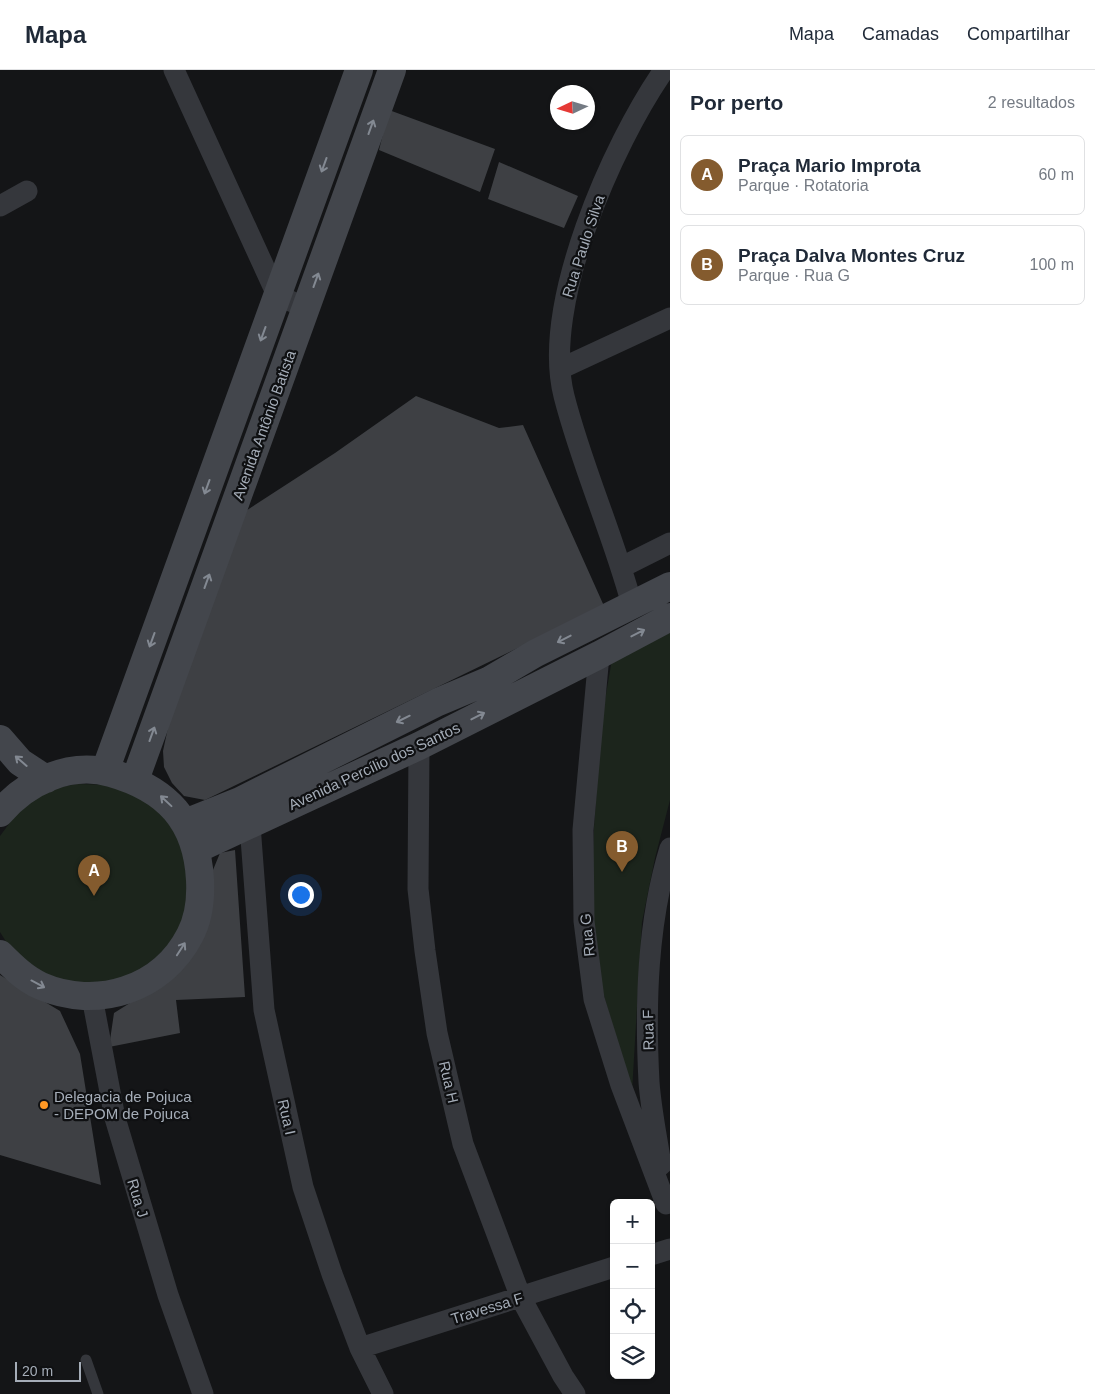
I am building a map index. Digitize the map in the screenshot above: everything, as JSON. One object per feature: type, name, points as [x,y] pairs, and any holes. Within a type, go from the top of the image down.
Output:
[{"type":"street","points":[[174,70],[277,295],[306,308]]},
{"type":"street","points":[[105,771],[359,70]]},
{"type":"street","name":"Avenida Antônio Batista","points":[[135,780],[392,70]]},
{"type":"street","name":"Rua Paulo Silva","points":[[632,605],[622,568],[593,489],[564,396],[560,370],[560,332],[565,295],[584,236],[621,143],[645,98],[664,70]]},
{"type":"street","points":[[0,206],[27,191]]},
{"type":"street","points":[[560,370],[670,318]]},
{"type":"street","points":[[622,568],[670,543]]},
{"type":"street","name":"Avenida Percílio dos Santos","points":[[197,849],[245,813],[438,702],[488,681],[536,653],[670,586]]},
{"type":"street","name":"Avenida Percílio dos Santos","points":[[185,823],[245,813],[419,746],[670,617]]},
{"type":"street","points":[[599,622],[604,651]]},
{"type":"street","name":"Rua G","points":[[604,651],[583,830],[584,921],[594,999],[621,1085],[668,1207]]},
{"type":"street","points":[[536,653],[549,680]]},
{"type":"street","points":[[438,702],[452,729]]},
{"type":"street","points":[[0,739],[20,762],[46,779]]},
{"type":"street","name":"Rua H","points":[[419,746],[418,889],[424,951],[437,1034],[463,1144],[521,1298],[563,1376],[575,1394]]},
{"type":"street","points":[[0,813],[11,801],[34,784],[80,770],[105,771],[135,780],[155,791],[171,805],[185,823],[197,849],[201,889],[198,912],[190,935],[177,956],[160,973],[139,986],[116,994],[92,997],[65,995],[40,986],[17,971],[0,954]]},
{"type":"street","points":[[0,783],[0,803]]},
{"type":"street","name":"Rua I","points":[[245,813],[264,1010],[281,1095],[303,1187],[332,1274],[360,1348],[383,1394]]},
{"type":"street","name":"Rua F","points":[[668,1207],[649,1084],[647,1004],[654,922],[670,848]]},
{"type":"street","name":"Rua J","points":[[92,997],[115,1118],[165,1286],[203,1394]]},
{"type":"street","points":[[655,1254],[670,1249]]},
{"type":"street","name":"Travessa F","points":[[360,1348],[610,1268]]},
{"type":"lane","points":[[86,1360],[98,1394]]},
{"type":"shaded area","points":[[670,630],[670,800],[655,858],[642,922],[632,1092],[602,989],[593,944],[594,827],[602,718],[612,659]]},
{"type":"shaded area","points":[[77,784],[117,785],[162,812],[176,833],[185,856],[188,882],[187,910],[178,932],[165,951],[127,979],[87,987],[42,976],[10,948],[0,932],[0,836],[17,813],[38,795],[55,788]]},
{"type":"building","points":[[389,110],[495,149],[480,192],[379,150]]},
{"type":"building","points":[[499,162],[578,196],[564,228],[488,199]]},
{"type":"building","points":[[416,396],[499,428],[523,425],[604,606],[205,800],[184,796],[172,783],[164,767],[163,751],[174,700],[238,516],[335,453]]},
{"type":"building","points":[[235,850],[245,997],[176,1000],[180,1033],[109,1047],[114,1013],[170,978],[207,911],[213,870],[220,853]]},
{"type":"building","name":"Delegacia de Pojuca - DEPOM de Pojuca","points":[[0,975],[60,1011],[80,1054],[101,1185],[0,1155]]},
{"type":"place","name":"Praça Dalva Montes Cruz","points":[[622,872]]},
{"type":"place","name":"Praça Mario Improta","points":[[94,896]]},
{"type":"place","name":"Delegacia de Pojuca - DEPOM de Pojuca","points":[[44,1105]]}]
